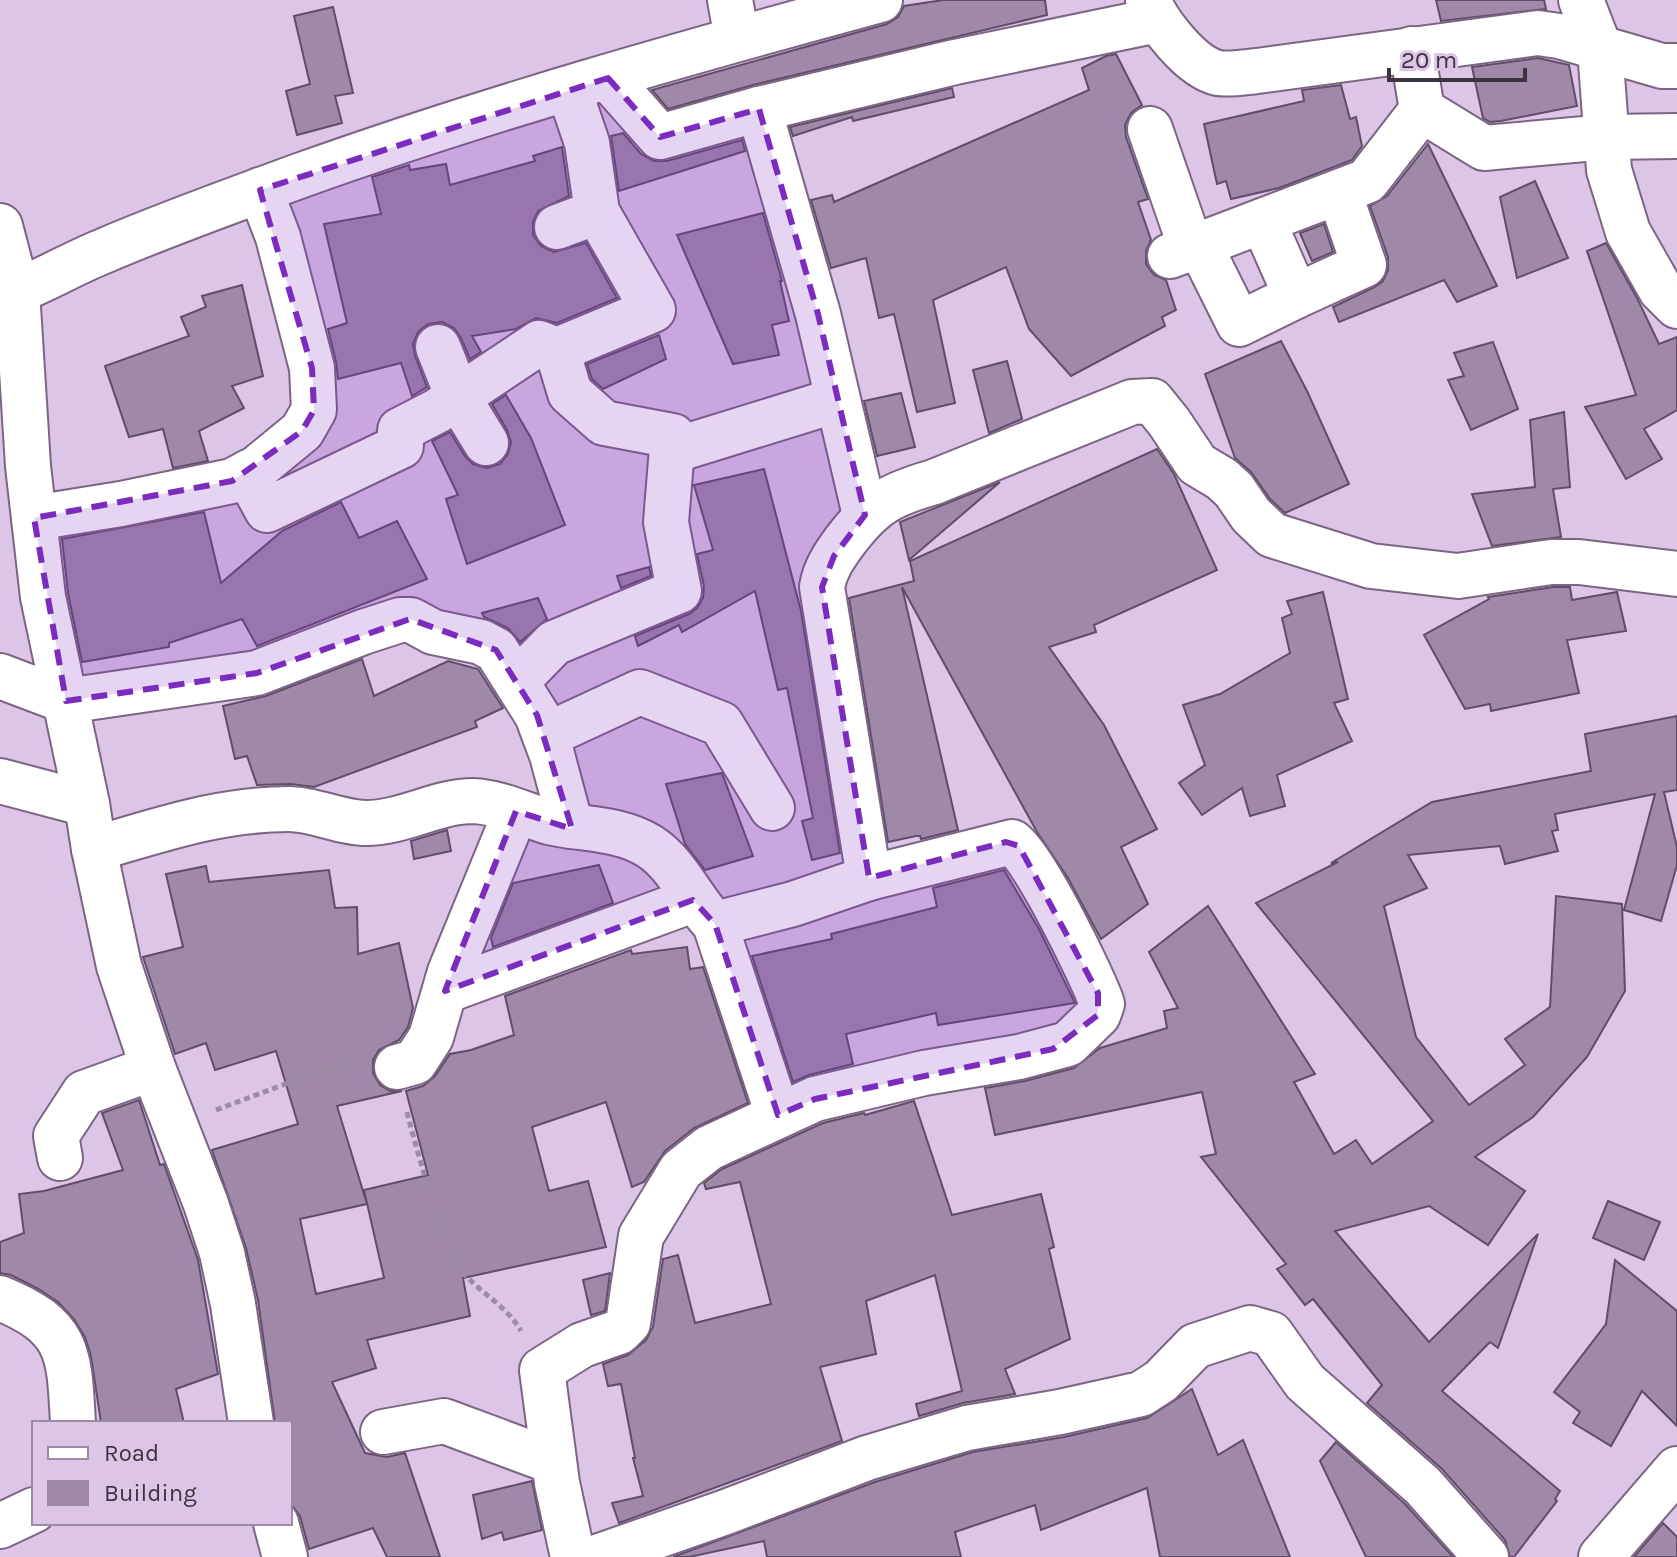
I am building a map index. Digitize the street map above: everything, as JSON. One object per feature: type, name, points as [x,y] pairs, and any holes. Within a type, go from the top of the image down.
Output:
[{"type":"street","points":[[8,294],[101,252],[260,190],[355,156],[588,84],[734,19],[880,0]]},
{"type":"street","points":[[1581,0],[1600,49],[1609,170],[1628,232],[1661,290],[1677,306]]},
{"type":"street","points":[[588,84],[660,137],[759,109],[1153,10],[1189,56],[1217,73],[1257,71],[1538,33],[1559,36],[1662,66],[1677,66]]},
{"type":"street","points":[[1181,252],[1367,181],[1422,110],[1412,49]]},
{"type":"street","points":[[247,473],[267,510],[401,446],[400,430],[437,411],[539,343],[557,350],[653,310],[577,220],[587,143],[588,84]]},
{"type":"street","points":[[759,109],[818,314],[865,515]]},
{"type":"street","points":[[1422,110],[1484,148],[1607,137],[1677,136]]},
{"type":"street","points":[[1150,129],[1181,252]]},
{"type":"street","points":[[34,518],[232,481],[302,431],[314,410],[312,368],[278,237],[260,190]]},
{"type":"street","points":[[1181,252],[1206,258],[1239,324],[1364,265],[1339,192]]},
{"type":"street","points":[[1263,221],[1296,296]]},
{"type":"street","points":[[0,226],[43,597],[94,849],[119,966],[153,1068],[177,1125],[222,1253],[251,1421]]},
{"type":"street","points":[[438,347],[458,397],[486,443]]},
{"type":"street","points":[[518,680],[554,643],[679,591],[666,522],[673,436],[604,423],[570,393],[557,350]]},
{"type":"street","points":[[672,451],[837,400]]},
{"type":"street","points":[[869,878],[822,587],[834,556],[865,515],[907,490],[948,477],[1132,402],[1152,401],[1197,464],[1234,490],[1251,515],[1272,535],[1371,566],[1458,576],[1551,562],[1579,562],[1677,574]]},
{"type":"street","points":[[0,676],[66,701],[177,683],[245,676],[406,619],[433,632],[481,642],[496,650],[518,680],[537,715],[571,826]]},
{"type":"street","points":[[545,736],[640,692],[721,724],[772,808]]},
{"type":"street","points":[[0,781],[87,804]]},
{"type":"street","points":[[94,849],[216,814],[293,809],[366,823],[393,820],[473,801],[571,826],[621,833],[650,847],[671,866],[704,912],[778,1115]]},
{"type":"street","points":[[397,1067],[409,1066],[420,1057],[431,1037],[445,991],[516,811]]},
{"type":"street","points":[[445,991],[704,912],[793,904],[869,878],[1012,842],[1024,852],[1046,891],[1102,1004],[1098,1015],[1068,1044],[815,1099],[729,1137],[681,1170],[641,1236],[628,1323],[619,1332],[582,1345],[542,1370],[554,1462],[573,1557]]},
{"type":"street","points":[[60,1158],[56,1136],[84,1093],[153,1068]]},
{"type":"street","points":[[0,1298],[47,1324],[58,1336],[68,1361],[73,1421]]},
{"type":"street","points":[[597,1557],[867,1458],[967,1428],[1141,1394],[1161,1381],[1195,1346],[1250,1328],[1271,1334],[1305,1382],[1423,1486],[1486,1557]]},
{"type":"street","points":[[383,1432],[444,1421],[554,1462]]},
{"type":"street","points":[[1601,1557],[1677,1469]]},
{"type":"street","points":[[0,1526],[32,1511]]},
{"type":"street","points":[[277,1525],[285,1557]]},
{"type":"path","points":[[177,1125],[336,1065],[352,1062],[397,1067],[412,1131],[454,1260],[469,1278],[513,1317],[542,1370]]},
{"type":"highlighted area","points":[[608,78],[660,137],[759,109],[818,314],[865,515],[834,556],[822,587],[869,878],[1006,842],[1019,846],[1098,993],[1098,1015],[1053,1049],[815,1099],[778,1115],[715,924],[693,900],[445,991],[516,811],[572,829],[537,715],[496,650],[410,619],[257,673],[66,701],[34,518],[232,481],[302,431],[314,410],[312,368],[260,190]]},
{"type":"building","points":[[943,0],[1045,0],[1047,15],[753,85],[668,109],[652,90],[887,24],[898,17],[904,6]]},
{"type":"building","points":[[1436,0],[1544,0],[1546,9],[1441,21]]},
{"type":"building","points":[[333,7],[353,93],[335,96],[342,123],[297,135],[286,91],[310,84],[294,16]]},
{"type":"building","points":[[1116,54],[1142,105],[1131,113],[1125,125],[1126,137],[1148,199],[1138,202],[1151,240],[1146,251],[1146,264],[1154,275],[1166,280],[1176,310],[1162,317],[1165,326],[1071,376],[1029,329],[1006,267],[933,300],[955,403],[917,412],[894,314],[879,318],[866,258],[831,268],[811,200],[832,195],[834,202],[1089,90],[1082,68]]},
{"type":"building","points":[[1538,58],[1569,65],[1577,106],[1501,121],[1490,122],[1483,118],[1472,67]]},
{"type":"building","points":[[1341,85],[1350,119],[1356,117],[1362,146],[1352,160],[1279,188],[1231,199],[1226,181],[1217,184],[1204,124],[1304,101],[1302,90]]},
{"type":"building","points":[[952,88],[954,97],[853,121],[852,117],[793,136],[790,127]]},
{"type":"building","points":[[623,133],[641,154],[654,161],[667,161],[742,140],[745,151],[619,191],[611,136]]},
{"type":"building","points":[[1428,144],[1497,286],[1457,302],[1444,280],[1339,322],[1333,307],[1375,287],[1383,281],[1388,270],[1388,257],[1370,206],[1387,196]]},
{"type":"building","points":[[562,147],[569,196],[538,211],[533,222],[533,235],[541,246],[554,252],[586,243],[617,298],[557,323],[536,318],[516,329],[472,336],[481,352],[470,359],[454,328],[442,322],[428,324],[418,332],[413,344],[427,387],[412,396],[401,363],[338,379],[328,329],[347,323],[324,224],[381,214],[372,177],[409,165],[410,170],[446,164],[450,185],[535,161],[533,156]]},
{"type":"building","points":[[1535,181],[1568,258],[1517,278],[1500,197]]},
{"type":"building","points":[[763,213],[782,281],[789,321],[772,325],[779,355],[733,364],[677,235]]},
{"type":"building","points":[[1324,224],[1333,252],[1312,261],[1300,233]]},
{"type":"building","points":[[1606,243],[1659,344],[1677,337],[1677,410],[1644,429],[1662,459],[1626,479],[1585,407],[1636,395],[1587,251]]},
{"type":"building","points":[[242,285],[263,376],[232,386],[244,408],[199,431],[208,461],[173,468],[163,429],[129,437],[105,366],[189,336],[181,317],[206,307],[202,296]]},
{"type":"building","points":[[659,335],[666,359],[603,389],[592,379],[587,364]]},
{"type":"building","points":[[1281,341],[1349,484],[1285,513],[1270,499],[1251,472],[1235,458],[1205,374]]},
{"type":"building","points":[[1493,342],[1518,409],[1471,430],[1448,380],[1464,376],[1454,353]]},
{"type":"building","points":[[1007,361],[1022,419],[989,433],[973,370]]},
{"type":"building","points":[[901,393],[915,447],[877,456],[864,401]]},
{"type":"building","points":[[506,395],[531,438],[565,525],[467,564],[446,499],[458,495],[432,441],[450,432],[473,464],[487,468],[500,464],[508,454],[511,442],[492,404]]},
{"type":"building","points":[[1564,412],[1570,487],[1553,489],[1561,537],[1492,546],[1472,494],[1535,487],[1530,420]]},
{"type":"building","points":[[1157,449],[1174,474],[1217,570],[1094,625],[1096,632],[1049,647],[1104,725],[1157,829],[1121,847],[1148,904],[1101,939],[1068,878],[1037,832],[902,587],[958,830],[921,839],[916,836],[888,842],[849,598],[914,581],[910,561]]},
{"type":"building","points":[[764,469],[801,611],[840,853],[812,860],[802,821],[813,818],[787,688],[778,690],[755,591],[682,632],[679,625],[638,646],[635,636],[689,614],[703,598],[704,586],[697,554],[713,550],[694,485]]},
{"type":"building","points":[[1000,482],[909,560],[900,522]]},
{"type":"building","points":[[341,502],[359,538],[397,521],[427,579],[257,646],[242,619],[169,643],[169,647],[82,662],[68,593],[62,539],[204,512],[221,583],[282,531]]},
{"type":"building","points":[[649,567],[651,576],[621,588],[617,576]]},
{"type":"building","points":[[1570,587],[1572,600],[1617,592],[1626,631],[1567,640],[1579,693],[1491,711],[1490,704],[1465,709],[1424,635],[1488,597]]},
{"type":"building","points":[[1323,592],[1348,699],[1334,703],[1352,741],[1277,775],[1285,806],[1250,816],[1242,788],[1202,815],[1179,783],[1205,765],[1183,705],[1220,694],[1290,653],[1282,618],[1292,614],[1287,601]]},
{"type":"building","points":[[538,598],[547,619],[520,642],[508,628],[484,617],[482,613]]},
{"type":"building","points":[[362,659],[374,696],[448,661],[478,669],[503,708],[475,721],[477,727],[314,787],[257,785],[247,756],[235,759],[223,706],[266,696]]},
{"type":"building","points":[[1677,716],[1677,790],[1664,792],[1677,847],[1677,865],[1661,921],[1624,910],[1655,794],[1555,814],[1558,830],[1552,831],[1558,851],[1505,864],[1500,846],[1408,855],[1427,888],[1384,906],[1416,1037],[1469,1105],[1525,1065],[1505,1039],[1550,1007],[1556,896],[1622,904],[1625,991],[1587,1057],[1533,1117],[1475,1157],[1525,1191],[1488,1245],[1429,1206],[1335,1231],[1429,1342],[1538,1234],[1498,1348],[1490,1342],[1442,1391],[1560,1491],[1555,1499],[1557,1501],[1514,1557],[1510,1557],[1505,1540],[1442,1469],[1367,1403],[1382,1385],[1313,1299],[1305,1305],[1277,1269],[1286,1264],[1201,1157],[1216,1154],[1202,1092],[995,1135],[985,1088],[1074,1068],[1100,1048],[1167,1028],[1164,1011],[1178,1008],[1149,952],[1208,906],[1315,1074],[1294,1082],[1334,1154],[1356,1140],[1372,1164],[1433,1121],[1256,903],[1338,862],[1331,863],[1432,802],[1591,771],[1585,734]]},
{"type":"building","points":[[722,773],[753,856],[705,870],[685,844],[666,784]]},
{"type":"building","points":[[447,830],[451,851],[414,859],[411,841]]},
{"type":"building","points":[[599,865],[613,903],[493,947],[491,938],[513,883]]},
{"type":"building","points":[[206,866],[209,882],[329,870],[335,908],[357,907],[358,954],[399,943],[413,1008],[408,1027],[399,1040],[379,1050],[373,1060],[373,1073],[380,1085],[390,1091],[402,1091],[337,1106],[367,1204],[300,1219],[316,1294],[384,1278],[364,1190],[428,1175],[406,1091],[423,1086],[435,1076],[450,1054],[514,1035],[505,996],[631,950],[632,954],[687,947],[690,969],[703,967],[748,1103],[694,1128],[665,1151],[644,1182],[632,1187],[606,1102],[532,1127],[549,1191],[588,1181],[606,1247],[463,1278],[470,1316],[367,1340],[376,1368],[332,1382],[365,1453],[387,1457],[405,1453],[440,1557],[387,1557],[373,1528],[309,1549],[300,1516],[292,1506],[292,1421],[275,1421],[258,1300],[246,1248],[212,1150],[298,1124],[276,1051],[215,1070],[206,1043],[175,1054],[143,957],[183,947],[166,874]]},
{"type":"building","points":[[1004,870],[1039,929],[1075,1003],[938,1025],[936,1013],[846,1034],[853,1064],[793,1082],[752,956],[832,939],[831,934],[937,907],[933,888]]},
{"type":"building","points":[[139,1100],[160,1165],[164,1164],[198,1260],[218,1374],[176,1389],[184,1421],[101,1421],[91,1356],[85,1337],[74,1319],[58,1302],[37,1288],[0,1273],[0,1242],[24,1233],[19,1194],[44,1191],[123,1170],[102,1113]]},
{"type":"building","points":[[914,1101],[952,1215],[1041,1194],[1054,1247],[1049,1249],[1070,1339],[1005,1369],[1015,1394],[963,1403],[919,1416],[916,1404],[962,1391],[935,1275],[866,1301],[876,1354],[820,1367],[842,1441],[619,1523],[612,1503],[643,1496],[633,1458],[621,1384],[608,1386],[603,1364],[628,1355],[646,1340],[653,1327],[663,1259],[678,1255],[695,1323],[771,1304],[740,1182],[706,1189],[704,1183],[722,1169],[823,1123]]},
{"type":"building","points":[[1608,1201],[1660,1222],[1644,1260],[1593,1238]]},
{"type":"building","points":[[1615,1260],[1677,1311],[1677,1426],[1642,1391],[1611,1446],[1573,1423],[1580,1412],[1554,1392],[1606,1324]]},
{"type":"building","points":[[610,1273],[605,1311],[591,1315],[583,1280]]},
{"type":"building","points":[[1192,1389],[1218,1455],[1243,1440],[1290,1557],[1160,1557],[1147,1488],[1041,1530],[1035,1505],[955,1532],[961,1557],[767,1557],[764,1541],[689,1557],[673,1557],[875,1482],[973,1452],[1064,1437],[1147,1418]]},
{"type":"building","points":[[1336,1442],[1405,1504],[1453,1557],[1366,1557],[1320,1461]]},
{"type":"building","points":[[532,1481],[542,1530],[504,1540],[502,1532],[482,1539],[473,1495]]},
{"type":"building","points":[[1663,1523],[1677,1537],[1677,1557],[1634,1557]]}]
